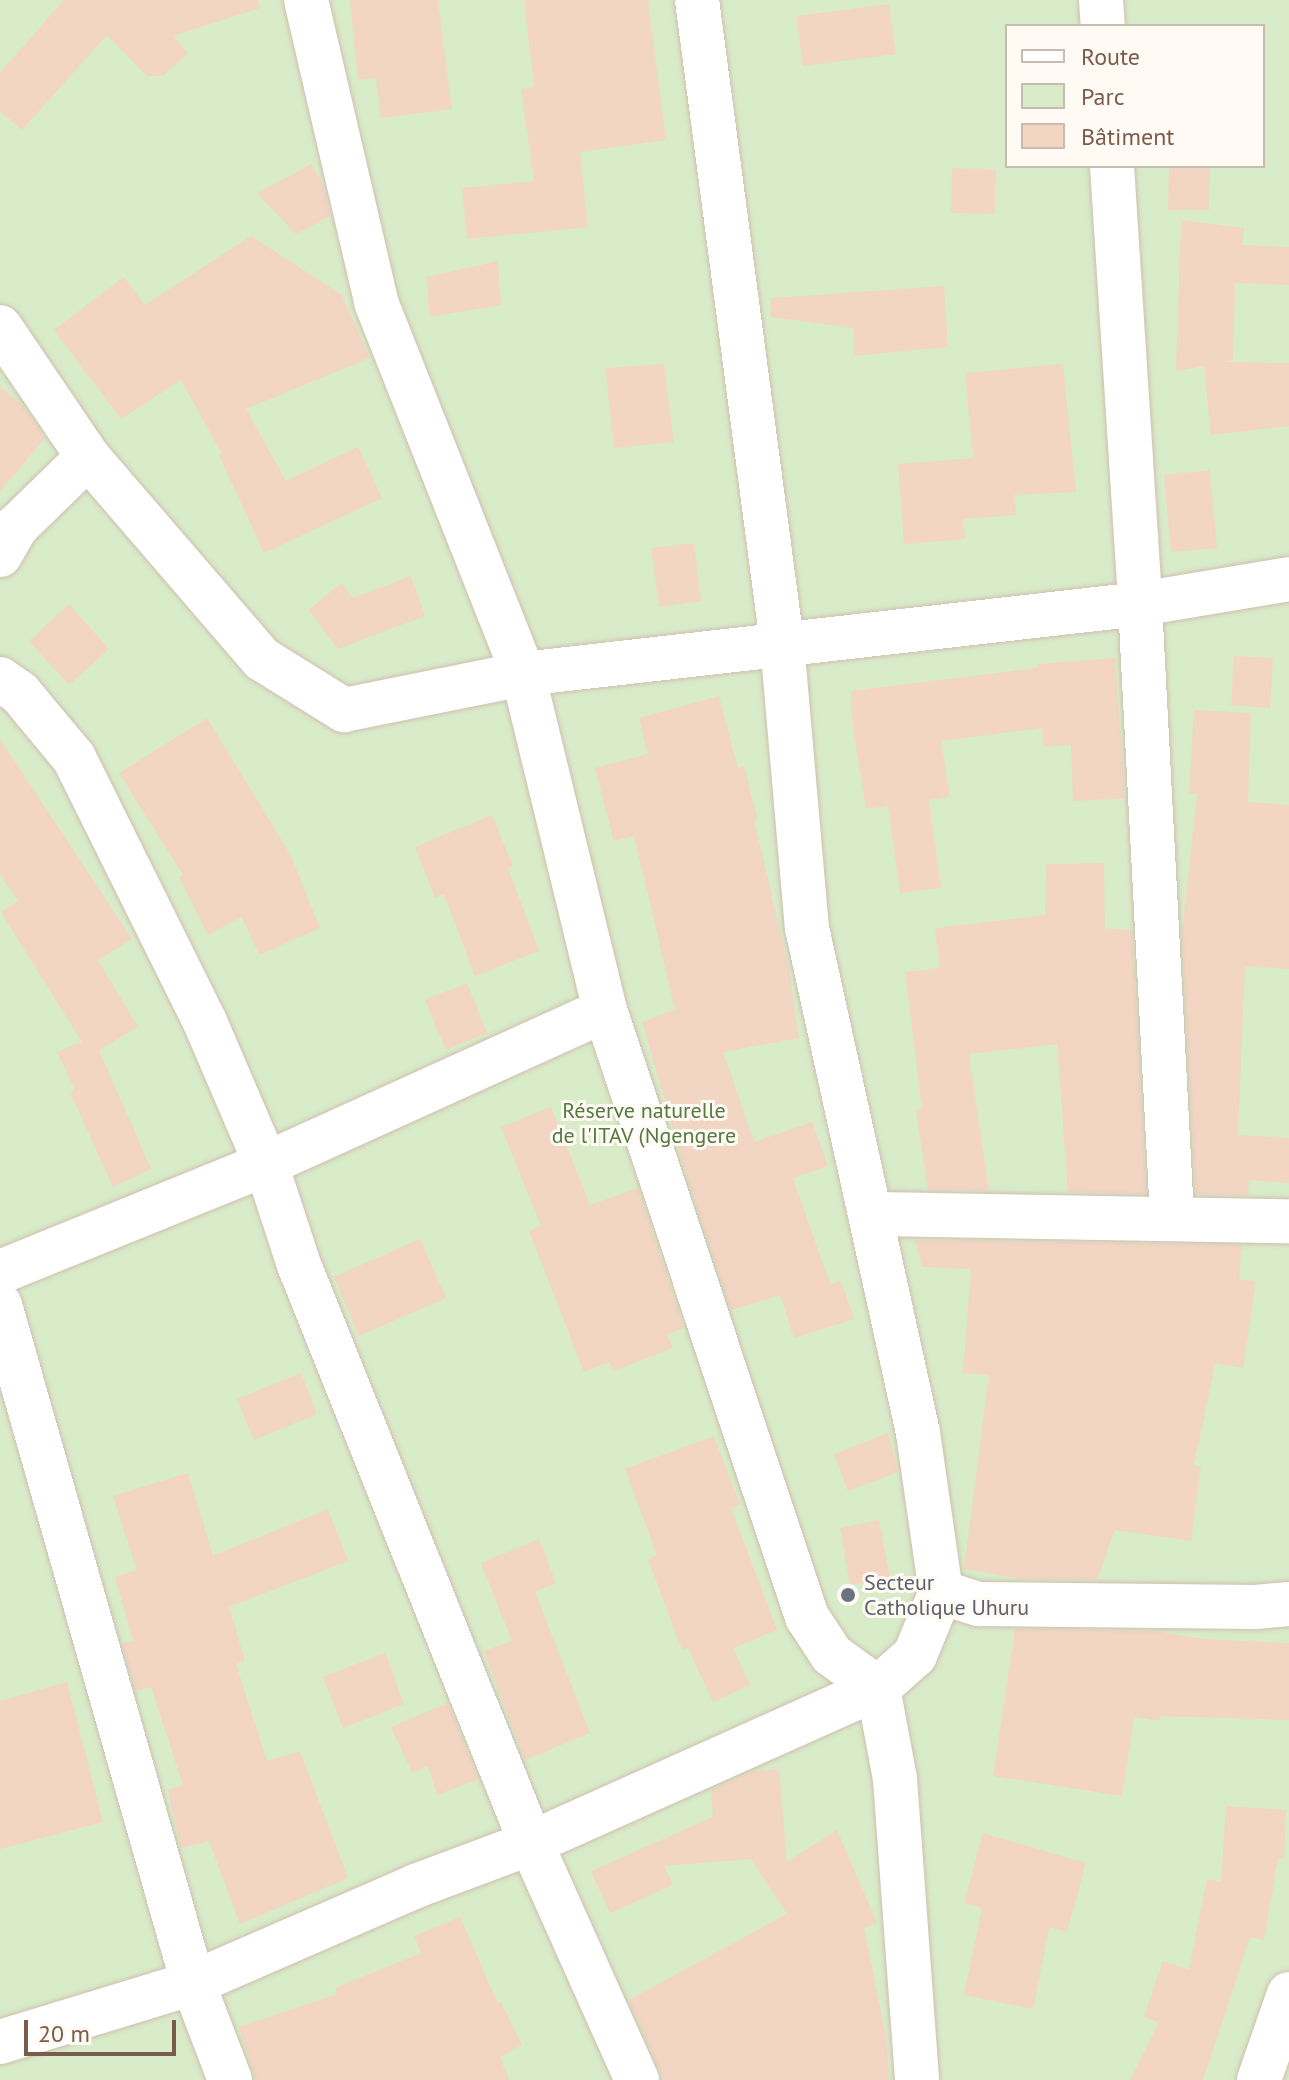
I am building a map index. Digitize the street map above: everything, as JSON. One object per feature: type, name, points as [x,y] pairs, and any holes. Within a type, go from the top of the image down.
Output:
[{"type":"street","points":[[306,0],[376,302],[523,674],[605,1010],[807,1617],[832,1655],[878,1688],[895,1779],[917,2080]]},
{"type":"street","points":[[0,2042],[193,1983],[416,1886],[531,1843],[878,1688],[915,1655],[941,1592],[918,1433],[807,928],[782,643],[697,0]]},
{"type":"street","points":[[1101,0],[1103,24]]},
{"type":"street","points":[[1112,168],[1140,604],[1172,1217]]},
{"type":"street","points":[[0,327],[88,457],[262,659],[344,710],[523,674],[1140,604],[1289,579]]},
{"type":"street","points":[[0,555],[17,526],[88,457]]},
{"type":"street","points":[[0,679],[20,693],[74,758],[205,1022],[266,1164],[299,1265],[531,1843],[637,2080]]},
{"type":"street","points":[[0,1272],[266,1164],[605,1010]]},
{"type":"street","points":[[872,1214],[1289,1221]]},
{"type":"street","points":[[0,1305],[193,1983],[230,2080]]},
{"type":"street","points":[[941,1592],[979,1604],[1255,1607],[1289,1604]]},
{"type":"street","points":[[1259,2080],[1289,1994]]},
{"type":"green space","name":"Réserve naturelle de l'ITAV (Ngengere","points":[[0,0],[1289,0],[1289,2080],[0,2080]]},
{"type":"building","points":[[64,0],[258,0],[260,8],[173,36],[188,53],[163,76],[147,76],[107,35],[22,130],[0,111],[0,73]]},
{"type":"building","points":[[350,0],[438,0],[452,109],[381,118],[376,78],[358,80]]},
{"type":"building","points":[[524,0],[648,0],[666,140],[580,152],[588,227],[467,239],[462,188],[534,181],[521,89],[534,87]]},
{"type":"building","points":[[889,4],[896,54],[803,66],[796,16]]},
{"type":"building","points":[[312,164],[324,187],[330,216],[296,234],[257,193]]},
{"type":"building","points":[[952,168],[996,170],[995,214],[951,213]]},
{"type":"building","points":[[1169,168],[1210,168],[1209,210],[1168,210]]},
{"type":"building","points":[[1181,220],[1244,228],[1242,245],[1289,247],[1289,285],[1235,283],[1233,360],[1223,362],[1289,363],[1289,426],[1211,435],[1204,366],[1176,371]]},
{"type":"building","points":[[251,236],[342,295],[369,358],[246,409],[286,481],[358,447],[382,498],[264,553],[219,455],[222,454],[181,380],[121,419],[54,330],[124,277],[145,305]]},
{"type":"building","points":[[498,261],[501,305],[429,317],[427,277]]},
{"type":"building","points":[[944,286],[948,347],[853,356],[854,328],[770,317],[771,298]]},
{"type":"building","points":[[664,364],[674,442],[614,448],[605,368]]},
{"type":"building","points":[[1063,364],[1076,492],[1014,495],[1016,515],[963,519],[965,539],[904,544],[898,464],[973,458],[965,373]]},
{"type":"building","points":[[0,386],[25,408],[45,438],[0,491]]},
{"type":"building","points":[[1210,470],[1217,548],[1171,552],[1164,475]]},
{"type":"building","points":[[694,543],[701,601],[659,607],[651,548]]},
{"type":"building","points":[[411,576],[425,616],[338,649],[309,610],[341,583],[353,598]]},
{"type":"building","points":[[69,604],[109,649],[69,685],[29,641]]},
{"type":"building","points":[[1234,656],[1273,658],[1270,708],[1231,705]]},
{"type":"building","points":[[1115,658],[1125,798],[1073,801],[1071,745],[1044,747],[1042,728],[941,741],[950,797],[929,800],[941,888],[900,893],[888,806],[866,809],[852,722],[851,691],[1037,668],[1037,664]]},
{"type":"building","points":[[719,696],[738,768],[744,766],[757,819],[754,820],[788,965],[799,1038],[723,1052],[754,1142],[812,1122],[828,1166],[793,1178],[830,1284],[841,1281],[854,1319],[794,1338],[780,1295],[731,1310],[685,1170],[642,1022],[675,1009],[634,836],[614,841],[595,768],[648,754],[639,718]]},
{"type":"building","points":[[1194,710],[1251,713],[1248,802],[1289,805],[1289,969],[1245,966],[1238,1135],[1289,1138],[1289,1183],[1249,1180],[1248,1195],[1196,1194],[1182,933],[1197,794],[1189,794]]},
{"type":"building","points":[[207,718],[290,854],[320,928],[259,955],[242,917],[208,935],[179,877],[183,875],[119,773]]},
{"type":"building","points":[[0,739],[132,939],[98,960],[138,1027],[99,1050],[151,1169],[113,1187],[70,1092],[75,1090],[57,1052],[82,1042],[1,912],[18,901],[0,874]]},
{"type":"building","points":[[492,815],[513,866],[508,868],[539,951],[475,976],[444,894],[435,898],[415,847]]},
{"type":"building","points":[[1104,863],[1105,929],[1132,930],[1146,1194],[1068,1192],[1057,1044],[969,1054],[989,1191],[928,1190],[916,1110],[922,1109],[905,972],[940,968],[935,928],[1045,915],[1046,864]]},
{"type":"building","points":[[467,983],[487,1033],[446,1050],[425,1000]]},
{"type":"building","points":[[551,1107],[590,1205],[638,1188],[684,1328],[667,1335],[673,1348],[613,1371],[610,1362],[584,1372],[529,1231],[541,1226],[501,1127]]},
{"type":"building","points":[[420,1239],[446,1298],[359,1336],[334,1277]]},
{"type":"building","points":[[915,1240],[1242,1245],[1239,1279],[1256,1281],[1243,1368],[1215,1363],[1194,1465],[1201,1466],[1191,1541],[1115,1530],[1097,1580],[1023,1579],[964,1569],[989,1375],[963,1373],[971,1269],[922,1267]]},
{"type":"building","points":[[301,1373],[317,1414],[254,1440],[237,1399]]},
{"type":"building","points":[[888,1433],[898,1472],[848,1491],[834,1454]]},
{"type":"building","points":[[714,1436],[740,1505],[731,1508],[777,1630],[733,1648],[750,1685],[713,1702],[688,1648],[682,1650],[648,1559],[657,1555],[625,1469]]},
{"type":"building","points":[[188,1473],[213,1556],[328,1509],[348,1561],[229,1607],[245,1661],[236,1664],[267,1761],[300,1751],[348,1878],[240,1924],[209,1841],[181,1848],[168,1790],[183,1785],[151,1687],[136,1691],[122,1644],[133,1641],[115,1577],[137,1570],[113,1496]]},
{"type":"building","points":[[879,1520],[890,1578],[850,1585],[840,1528]]},
{"type":"building","points":[[539,1539],[556,1583],[535,1592],[590,1733],[525,1760],[484,1651],[512,1641],[481,1563]]},
{"type":"building","points":[[1015,1629],[1154,1631],[1203,1639],[1289,1643],[1289,1720],[1160,1716],[1159,1721],[1134,1717],[1122,1796],[993,1776]]},
{"type":"building","points":[[385,1653],[404,1704],[343,1728],[323,1677]]},
{"type":"building","points":[[67,1682],[103,1822],[0,1849],[0,1701]]},
{"type":"building","points":[[448,1703],[478,1779],[437,1795],[428,1766],[412,1773],[391,1727]]},
{"type":"building","points":[[779,1769],[787,1862],[837,1830],[877,1923],[864,1928],[886,2038],[889,2080],[664,2080],[629,2000],[787,1914],[751,1859],[664,1866],[673,1885],[610,1913],[591,1871],[713,1817],[711,1790],[754,1771]]},
{"type":"building","points":[[1226,1806],[1286,1810],[1284,1859],[1278,1858],[1264,1940],[1250,1937],[1203,2080],[1130,2080],[1159,2022],[1144,2017],[1163,1961],[1189,1970],[1207,1879],[1221,1882]]},
{"type":"building","points":[[983,1833],[1086,1863],[1067,1932],[1049,1927],[1033,2009],[964,1995],[982,1908],[964,1903]]},
{"type":"building","points":[[460,1917],[498,2004],[501,2002],[522,2045],[500,2057],[509,2080],[256,2080],[239,2027],[337,1994],[335,1988],[421,1953],[414,1936]]},
{"type":"place","name":"Secteur Catholique Uhuru","points":[[848,1595]]}]
